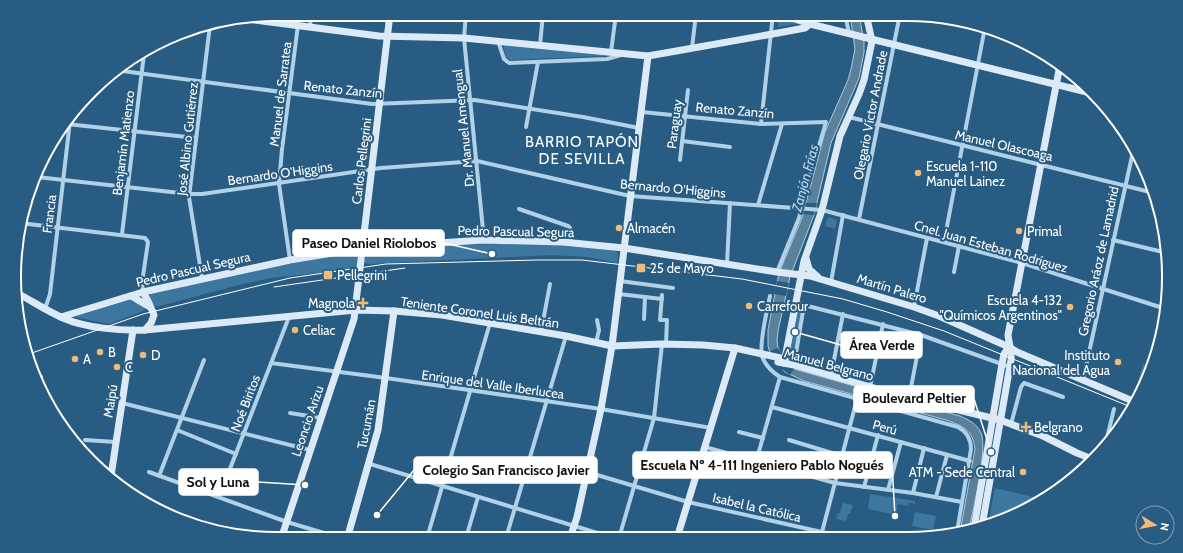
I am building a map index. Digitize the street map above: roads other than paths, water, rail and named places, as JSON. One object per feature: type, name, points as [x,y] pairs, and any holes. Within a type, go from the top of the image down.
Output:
[{"type":"street","points":[[268,21],[388,37],[498,40],[648,56],[805,28],[810,24],[811,21]]},
{"type":"street","points":[[310,21],[310,27]]},
{"type":"street","name":"Carlos Pellegrini","points":[[356,310],[389,21]]},
{"type":"street","name":"Dr. Manuel Amengual","points":[[465,21],[464,38],[484,240]]},
{"type":"street","points":[[540,45],[542,21]]},
{"type":"street","points":[[611,52],[615,21]]},
{"type":"street","points":[[692,48],[695,21]]},
{"type":"street","points":[[761,124],[772,21]]},
{"type":"street","points":[[801,21],[1082,91]]},
{"type":"street","points":[[850,21],[856,34]]},
{"type":"street","points":[[782,360],[796,303],[801,274],[838,143],[864,80],[872,39],[868,21]]},
{"type":"street","name":"Olegario Víctor Andrade","points":[[859,219],[899,21]]},
{"type":"street","name":"Manuel de Sarratea","points":[[290,260],[279,184],[298,25]]},
{"type":"street","name":"José Albino Gutiérrez","points":[[202,278],[189,194],[209,30]]},
{"type":"street","points":[[944,242],[984,33]]},
{"type":"street","points":[[498,40],[502,56],[507,62],[607,59],[625,53]]},
{"type":"street","points":[[572,532],[601,410],[612,346],[648,56]]},
{"type":"street","name":"Benjamín Matienzo","points":[[122,234],[143,59]]},
{"type":"street","points":[[526,127],[538,62]]},
{"type":"street","name":"Renato Zanzín","points":[[125,71],[379,105],[471,100],[640,128]]},
{"type":"street","points":[[983,520],[1010,367],[1011,356],[1008,335],[1058,72]]},
{"type":"street","name":"Paraguay","points":[[680,160],[688,90]]},
{"type":"street","name":"Renato Zanzín","points":[[642,112],[761,124],[826,122],[819,146]]},
{"type":"street","name":"Manuel Olascoaga","points":[[848,117],[1147,191]]},
{"type":"street","points":[[72,123],[196,138]]},
{"type":"street","points":[[758,205],[782,124]]},
{"type":"street","name":"Francia","points":[[45,308],[50,294],[68,129]]},
{"type":"street","points":[[682,141],[730,147]]},
{"type":"street","name":"Gregorio Aráoz de Lamadrid","points":[[1083,380],[1132,156]]},
{"type":"street","name":"Bernardo O'Higgins","points":[[41,177],[189,194],[202,194],[372,170],[477,161],[630,196],[810,208]]},
{"type":"street","points":[[783,273],[803,208],[813,163]]},
{"type":"street","points":[[727,264],[730,203]]},
{"type":"street","name":"Cnel. Juan Esteban Rodríguez","points":[[810,208],[844,215],[1022,263],[1160,307]]},
{"type":"street","points":[[519,209],[568,226],[570,228],[571,242]]},
{"type":"street","points":[[831,282],[844,215]]},
{"type":"street","points":[[27,224],[146,238],[148,242],[142,292],[154,315],[153,319],[145,330]]},
{"type":"street","points":[[914,307],[927,238]]},
{"type":"street","name":"Pedro Pascual Segura","points":[[61,317],[142,292],[290,260],[363,248],[484,240],[571,242],[624,248],[783,273]]},
{"type":"street","points":[[1113,240],[1160,251]]},
{"type":"street","points":[[954,272],[959,246]]},
{"type":"street","points":[[806,256],[809,269],[822,279]]},
{"type":"street","name":"Martín Palero","points":[[783,273],[801,274],[822,279],[939,316],[1017,352],[1130,400]]},
{"type":"street","points":[[620,281],[673,288]]},
{"type":"street","points":[[542,332],[550,284]]},
{"type":"street","points":[[619,294],[662,297],[660,320],[667,320],[654,418],[621,532]]},
{"type":"street","name":"Teniente Coronel Luis Beltrán","points":[[22,296],[61,317],[88,325],[116,329],[145,330],[356,310],[394,311],[490,323],[566,336],[612,346],[664,344],[703,345],[734,351]]},
{"type":"street","points":[[131,296],[152,309]]},
{"type":"street","points":[[763,357],[763,338],[770,296]]},
{"type":"street","points":[[644,319],[646,297]]},
{"type":"street","points":[[796,303],[883,324],[921,335],[1010,367]]},
{"type":"street","points":[[794,365],[804,305]]},
{"type":"street","name":"Leoncio Arizu","points":[[283,532],[356,310]]},
{"type":"street","name":"Tucumán","points":[[348,532],[370,464],[379,423],[394,311]]},
{"type":"street","points":[[831,375],[843,314]]},
{"type":"street","name":"Noé Biritos","points":[[219,497],[289,316]]},
{"type":"street","points":[[596,343],[599,330],[597,320]]},
{"type":"street","points":[[429,532],[490,323]]},
{"type":"street","points":[[870,387],[883,324]]},
{"type":"street","name":"Maipú","points":[[112,472],[134,330]]},
{"type":"street","points":[[909,398],[921,335]]},
{"type":"street","points":[[508,532],[566,336]]},
{"type":"street","points":[[975,522],[1002,364],[1004,354],[1009,347]]},
{"type":"street","points":[[679,532],[734,351]]},
{"type":"street","name":"Manuel Belgrano","points":[[734,351],[736,353],[782,360],[794,365],[909,398],[1000,420],[1043,436],[1087,457]]},
{"type":"street","name":"Manuel Belgrano","points":[[763,357],[770,370],[780,377]]},
{"type":"street","points":[[159,476],[204,360]]},
{"type":"street","name":"Enrique del Valle Iberlucea","points":[[271,363],[386,378],[654,418],[711,428]]},
{"type":"street","points":[[756,462],[780,377],[958,427],[968,436],[971,445],[970,461],[958,527]]},
{"type":"street","points":[[1011,424],[1021,387],[1024,383],[1063,398]]},
{"type":"street","points":[[822,532],[857,399]]},
{"type":"street","points":[[122,403],[310,450]]},
{"type":"street","name":"Perú","points":[[772,407],[970,461]]},
{"type":"street","points":[[1108,433],[1114,409]]},
{"type":"street","points":[[290,413],[321,418]]},
{"type":"street","points":[[177,430],[236,454]]},
{"type":"street","points":[[739,432],[763,438]]},
{"type":"street","points":[[864,487],[878,435]]},
{"type":"street","points":[[85,440],[116,442]]},
{"type":"street","points":[[789,440],[842,456]]},
{"type":"street","points":[[888,490],[901,442]]},
{"type":"street","points":[[705,447],[835,483],[912,493],[962,502]]},
{"type":"street","points":[[912,493],[924,448]]},
{"type":"street","points":[[936,497],[947,455]]},
{"type":"street","points":[[370,464],[594,532]]},
{"type":"street","points":[[148,472],[287,522],[322,532]]},
{"type":"street","name":"Isabel la Católica","points":[[587,472],[688,502],[822,532]]},
{"type":"street","points":[[468,532],[478,496]]},
{"type":"tram line","points":[[33,353],[143,314],[290,278],[386,264],[582,260],[742,279],[843,299],[944,331],[1127,405]]},
{"type":"tram line","points":[[274,287],[405,268]]},
{"type":"place","name":"Escuela 1-110 Manuel Lainez","points":[[918,173]]},
{"type":"place","name":"Almacén","points":[[619,228]]},
{"type":"place","name":"Primal","points":[[1019,231]]},
{"type":"place","name":"Paseo Daniel Riolobos","points":[[492,254]]},
{"type":"place","name":"25 de Mayo","points":[[641,268]]},
{"type":"place","name":"Pellegrini","points":[[328,275]]},
{"type":"place","name":"Magnola","points":[[363,303]]},
{"type":"place","name":"Carrefour","points":[[749,306]]},
{"type":"place","name":"Escuela 4-132 \"Químicos Argentinos\"","points":[[1070,307]]},
{"type":"place","name":"Celiac","points":[[295,330]]},
{"type":"place","name":"Área Verde","points":[[795,332]]},
{"type":"place","name":"B","points":[[100,352]]},
{"type":"place","name":"D","points":[[143,355]]},
{"type":"place","name":"A","points":[[75,359]]},
{"type":"place","name":"Instituto Nacional del Agua","points":[[1118,362]]},
{"type":"place","name":"C","points":[[117,367]]},
{"type":"place","name":"Belgrano","points":[[1026,427]]},
{"type":"place","name":"Boulevard Peltier","points":[[991,452]]},
{"type":"place","name":"ATM - Sede Central","points":[[1023,472]]},
{"type":"place","name":"Sol y Luna","points":[[305,485]]},
{"type":"place","name":"Colegio San Francisco Javier","points":[[377,515]]},
{"type":"place","name":"Escuela Nº 4-111 Ingeniero Pablo Nogués","points":[[895,516]]},
{"type":"district","name":"BARRIO TAPÓN DE SEVILLA","points":[[582,150]]},
{"type":"water label","name":"Zanjón Frías","points":[[805,178]]}]
